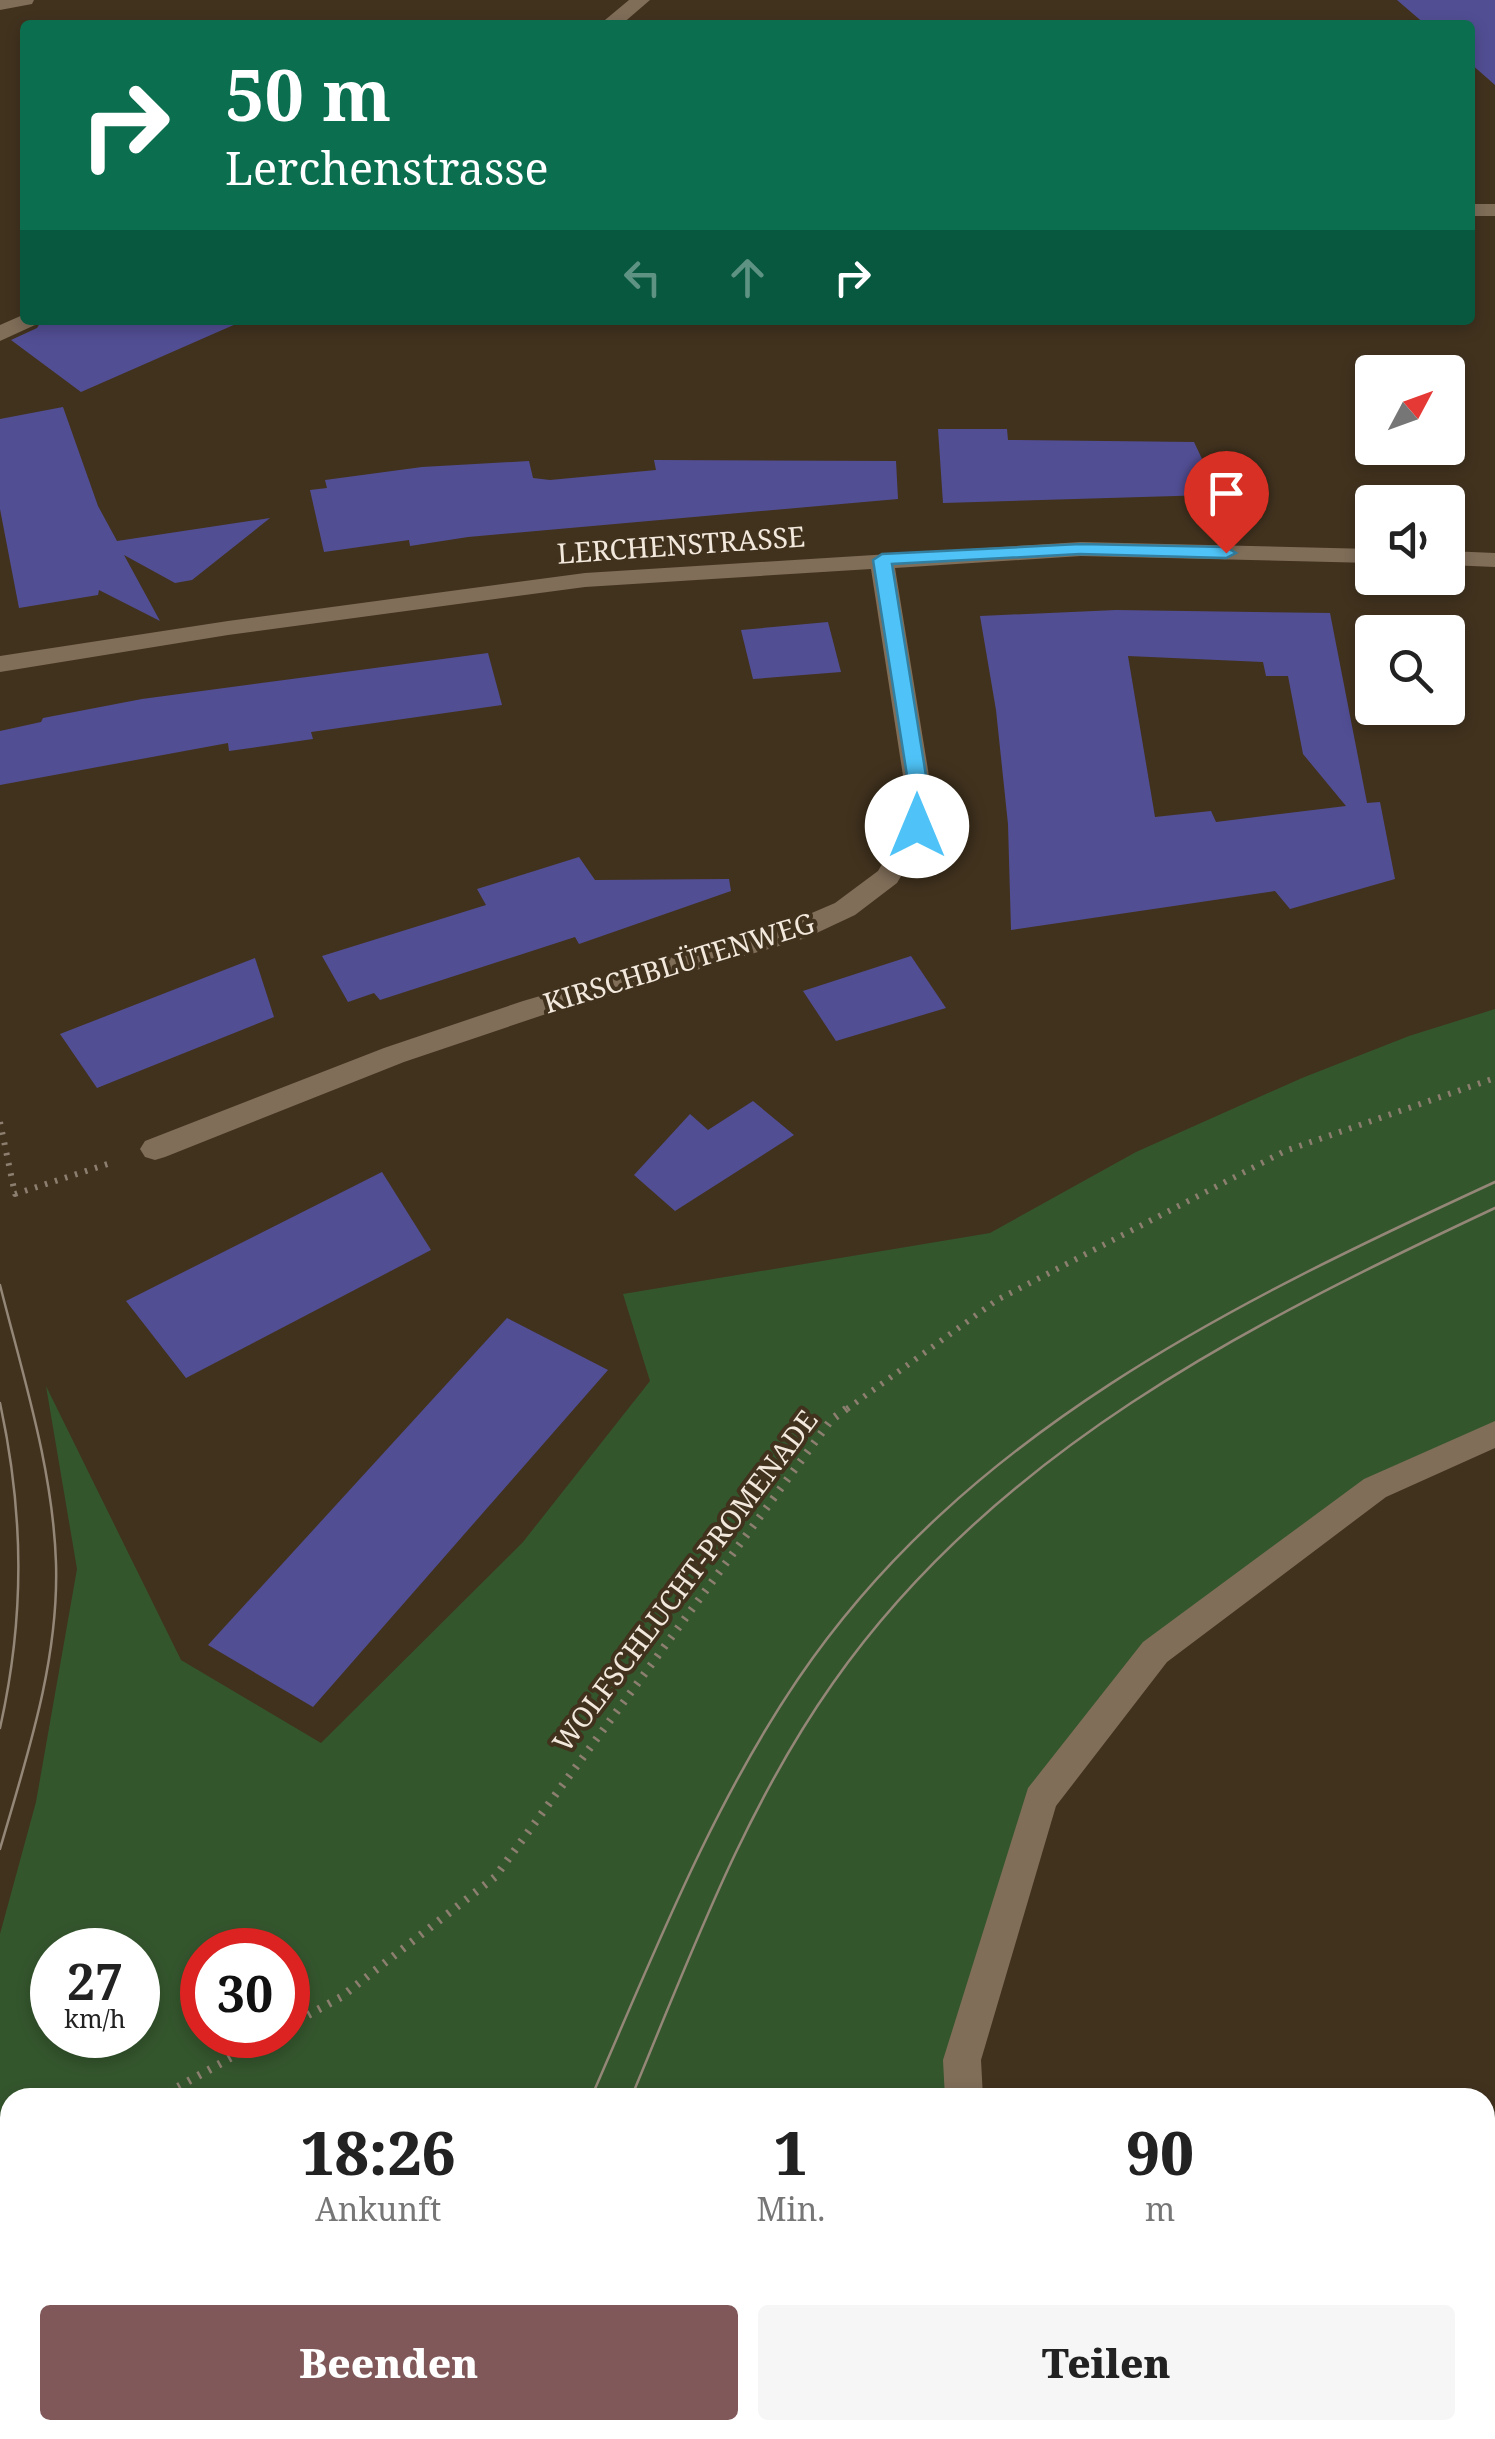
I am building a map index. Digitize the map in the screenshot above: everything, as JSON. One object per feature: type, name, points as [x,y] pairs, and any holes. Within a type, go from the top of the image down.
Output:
[{"type":"street","points":[[0,4],[25,0]]},
{"type":"street","points":[[615,20],[641,0]]},
{"type":"street","name":"LERCHENSTRASSE","points":[[0,664],[228,628],[586,580],[1080,549],[1355,556]]},
{"type":"street","points":[[1465,559],[1495,560]]},
{"type":"street","name":"KIRSCHBLÜTENWEG","points":[[155,1149],[394,1054],[533,1008],[796,931],[845,909],[888,877],[917,826],[918,782],[882,560]]},
{"type":"street","points":[[963,2088],[962,2060],[1040,1799],[1155,1652],[1375,1488],[1495,1434]]},
{"type":"path","name":"WOLFSCHLUCHT-PROMENADE","points":[[310,2014],[340,1997],[495,1877],[831,1420],[997,1300],[1217,1186],[1285,1151],[1495,1078]]},
{"type":"path","points":[[0,1122],[15,1194],[155,1149]]},
{"type":"path","points":[[176,2088],[230,2058]]},
{"type":"green space","points":[[1495,1009],[1495,1434],[1375,1488],[1155,1652],[1040,1799],[966,2088],[0,2088],[0,1934],[36,1802],[77,1569],[46,1386],[181,1660],[321,1743],[523,1542],[650,1381],[623,1294],[990,1233],[1136,1152],[1302,1078],[1409,1036]]},
{"type":"building","points":[[1397,0],[1495,0],[1495,85],[1475,67],[1475,20],[1420,20]]},
{"type":"building","points":[[234,325],[81,392],[11,340],[37,328]]},
{"type":"building","points":[[63,407],[98,506],[117,541],[270,518],[192,580],[175,583],[124,555],[160,621],[99,590],[98,595],[19,608],[0,509],[0,419]]},
{"type":"building","points":[[938,429],[1007,429],[1008,440],[1194,442],[1203,461],[1209,495],[943,503]]},
{"type":"building","points":[[654,460],[896,461],[898,499],[468,537],[410,546],[409,540],[324,552],[310,490],[327,488],[325,480],[422,467],[529,461],[533,478],[550,480],[656,470]]},
{"type":"building","points":[[1116,610],[1330,613],[1367,803],[1380,802],[1395,879],[1290,909],[1275,891],[1011,930],[1008,824],[996,710],[980,616]],"holes":[[[1128,656],[1263,662],[1266,676],[1288,676],[1303,754],[1346,806],[1216,822],[1211,811],[1155,817]]]},
{"type":"building","points":[[828,622],[841,672],[753,679],[741,630]]},
{"type":"building","points":[[488,653],[502,705],[311,732],[313,739],[229,751],[228,743],[0,785],[0,731],[41,722],[43,718],[142,699]]},
{"type":"building","points":[[579,857],[595,880],[729,879],[731,891],[579,944],[575,937],[380,1000],[374,993],[348,1002],[322,956],[486,905],[477,889]]},
{"type":"building","points":[[911,956],[946,1008],[836,1041],[803,991]]},
{"type":"building","points":[[255,958],[274,1017],[97,1088],[60,1034]]},
{"type":"building","points":[[753,1101],[794,1135],[675,1211],[634,1175],[690,1114],[708,1130]]},
{"type":"building","points":[[382,1172],[431,1250],[186,1378],[126,1301]]},
{"type":"building","points":[[507,1318],[608,1370],[313,1707],[208,1645]]},
{"type":"tram line","points":[[595,2088],[685,1883],[767,1728],[798,1679],[865,1592],[941,1515],[1023,1446],[1111,1384],[1203,1328],[1299,1276],[1495,1182]]},
{"type":"tram line","points":[[635,2088],[697,1938],[772,1781],[833,1683],[898,1601],[970,1528],[1048,1462],[1131,1403],[1309,1299],[1495,1208]]},
{"type":"tram line","points":[[0,1285],[43,1458],[56,1563],[56,1600],[47,1672],[0,1849]]},
{"type":"tram line","points":[[0,1403],[14,1485],[18,1565],[14,1646],[0,1728]]},
{"type":"route","points":[[917,826],[918,782],[882,560],[1080,549],[1226,553]]}]
